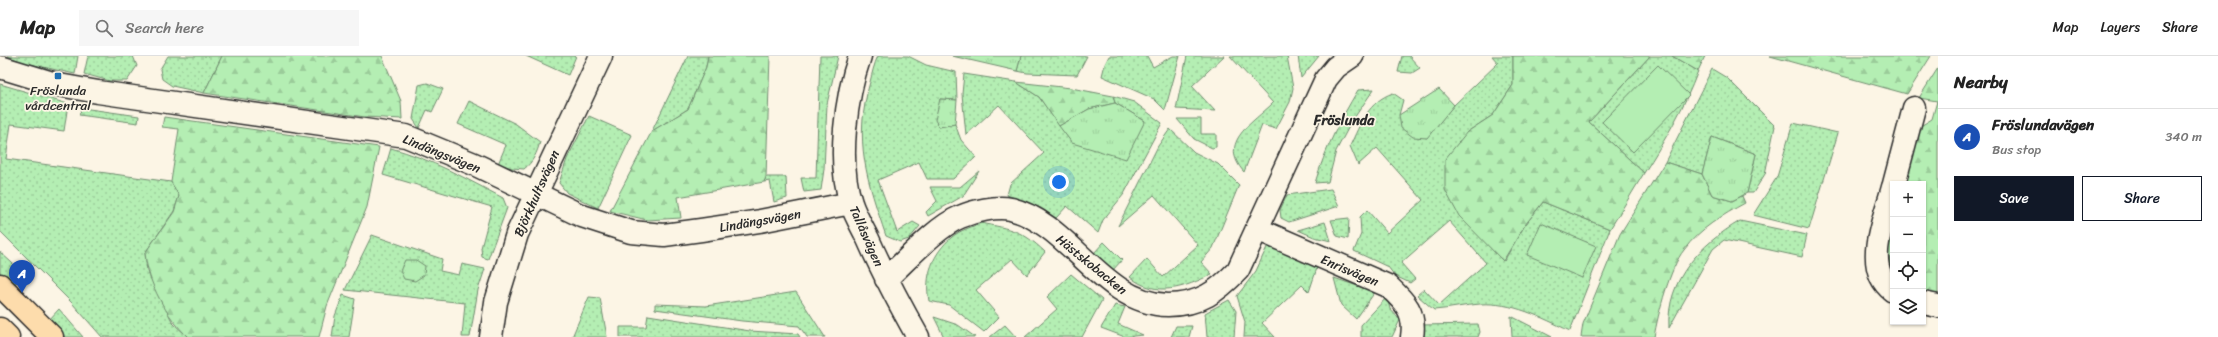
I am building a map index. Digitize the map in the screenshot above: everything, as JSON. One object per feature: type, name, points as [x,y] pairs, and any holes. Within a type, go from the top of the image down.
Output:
[{"type":"main road","points":[[0,285],[52,337]]},
{"type":"main road","points":[[0,329],[8,337]]},
{"type":"street","name":"Björkhultsvägen","points":[[491,337],[496,302],[516,234],[601,56]]},
{"type":"street","name":"Tallåsvägen","points":[[860,56],[851,80],[846,111],[846,173],[851,203],[886,279],[918,337]]},
{"type":"street","name":"Hästskobacken","points":[[886,279],[933,236],[959,218],[984,210],[1010,209],[1033,218],[1051,231],[1116,286],[1140,300],[1161,304],[1179,305],[1200,300],[1221,288],[1238,270],[1326,79],[1336,67],[1352,56]]},
{"type":"street","name":"Lindängsvägen","points":[[0,67],[59,85],[98,92],[406,136],[474,164],[582,216],[630,232],[664,235],[760,221],[851,203]]},
{"type":"street","points":[[1895,181],[1914,108]]},
{"type":"street","points":[[1890,199],[1878,246],[1876,264],[1881,278],[1891,289]]},
{"type":"street","name":"Enrisvägen","points":[[1257,229],[1388,286],[1405,302],[1414,322],[1412,337]]},
{"type":"street","points":[[1926,304],[1938,306]]},
{"type":"green space","points":[[7,56],[78,56],[75,74],[25,63]]},
{"type":"green space","points":[[88,56],[133,56],[137,66],[127,81],[110,81],[84,74]]},
{"type":"green space","points":[[168,56],[222,56],[204,93],[172,86],[162,79],[160,69]]},
{"type":"green space","points":[[222,56],[382,56],[401,101],[402,119],[365,117],[204,93]]},
{"type":"green space","points":[[526,56],[576,56],[568,75]]},
{"type":"green space","points":[[688,56],[708,56],[706,67],[688,109],[652,131]]},
{"type":"green space","points":[[708,56],[770,56],[766,177],[764,182],[678,197],[681,218],[647,220],[610,211],[652,131],[688,109],[706,67]]},
{"type":"green space","points":[[820,56],[838,56],[827,104],[824,169],[821,190],[804,192],[801,178],[816,178]]},
{"type":"green space","points":[[878,56],[908,56],[926,65],[956,72],[957,100],[940,99],[939,127],[955,124],[961,140],[976,157],[953,179],[927,179],[919,162],[878,180],[897,232],[913,222],[920,226],[909,239],[900,242],[886,236],[873,197],[864,160],[863,123],[865,103],[873,69]]},
{"type":"green space","points":[[952,56],[1021,56],[1017,71]]},
{"type":"green space","points":[[1021,56],[1087,56],[1077,75],[1027,73],[1017,71]]},
{"type":"green space","points":[[1109,56],[1147,56],[1153,67],[1173,56],[1180,56],[1165,110],[1154,99],[1102,76]]},
{"type":"green space","points":[[1187,56],[1224,56],[1192,86],[1215,111],[1176,109]]},
{"type":"green space","points":[[1230,56],[1287,56],[1293,88],[1290,102],[1276,129],[1262,125],[1244,172],[1237,161],[1234,151],[1236,142],[1248,126],[1273,103]]},
{"type":"green space","points":[[1298,56],[1319,56],[1301,78]]},
{"type":"green space","points":[[1402,56],[1409,56],[1420,68],[1412,73],[1398,72]]},
{"type":"green space","points":[[1492,56],[1513,56],[1513,85],[1493,115],[1467,132],[1504,261],[1525,225],[1543,202],[1610,229],[1570,331],[1526,312],[1503,305],[1480,304],[1434,310],[1417,295],[1424,289],[1439,305],[1486,263],[1449,221],[1401,263],[1415,279],[1410,283],[1395,276],[1388,267],[1354,251],[1361,234],[1360,217],[1367,210],[1387,233],[1423,200],[1377,148],[1358,165],[1350,146],[1366,114],[1371,107],[1393,93],[1403,100],[1399,115],[1427,137],[1454,105],[1498,63]]},
{"type":"green space","points":[[1513,56],[1650,56],[1589,122],[1644,173],[1610,229],[1543,202],[1525,225],[1503,261],[1459,216],[1445,190],[1445,159],[1467,132],[1493,115],[1513,85]]},
{"type":"green space","points":[[1650,56],[1672,56],[1698,71],[1674,124],[1644,173],[1589,122]]},
{"type":"green space","points":[[1672,56],[1705,56],[1698,71]]},
{"type":"green space","points":[[1770,56],[1931,56],[1907,94]]},
{"type":"green space","points":[[1658,65],[1689,95],[1633,152],[1602,122]]},
{"type":"green space","points":[[1938,68],[1938,295],[1926,293],[1926,181],[1902,181],[1914,130],[1932,119],[1937,101],[1919,98]]},
{"type":"green space","points":[[1712,69],[1727,78],[1775,126],[1765,174],[1753,193],[1747,193],[1756,154],[1712,137],[1702,174],[1665,162]]},
{"type":"green space","points":[[964,74],[1016,82],[1039,97],[1072,143],[1145,121],[1115,103],[1113,96],[1134,102],[1162,123],[1124,194],[1103,220],[1098,233],[1067,206],[1056,218],[1041,208],[1007,195],[1010,184],[1044,153],[999,105],[966,135],[962,94]]},
{"type":"green space","points":[[1016,82],[1071,88],[1113,96],[1115,103],[1089,109],[1059,126],[1039,97]]},
{"type":"green space","points":[[427,83],[443,89],[432,112],[427,110],[419,128],[413,119],[419,85]]},
{"type":"green space","points":[[0,84],[68,104],[64,131],[11,124],[6,159],[171,182],[179,196],[174,211],[145,253],[147,271],[173,323],[188,337],[102,337],[72,303],[0,231]]},
{"type":"green space","points":[[1374,89],[1352,121],[1336,151],[1328,182],[1315,183],[1323,158],[1345,112],[1358,90]]},
{"type":"green space","points":[[1439,89],[1454,105],[1427,138],[1413,137],[1401,128],[1399,115]]},
{"type":"green space","points":[[940,99],[957,100],[955,124],[939,127],[935,120]]},
{"type":"green space","points":[[469,101],[516,124],[540,142],[534,157],[524,169],[512,168],[498,164],[506,145],[458,124]]},
{"type":"green space","points":[[1115,103],[1145,121],[1126,159],[1072,143],[1059,126],[1089,109]]},
{"type":"green space","points":[[82,108],[139,116],[138,123],[79,115]]},
{"type":"green space","points":[[589,116],[632,135],[598,208],[567,193],[559,183],[567,159]]},
{"type":"green space","points":[[164,117],[379,147],[367,207],[327,306],[319,337],[188,337],[172,319],[154,288],[145,253],[174,212],[179,196],[171,182],[179,129],[162,127]]},
{"type":"green space","points":[[1177,119],[1201,119],[1201,134],[1216,134],[1216,147],[1212,148],[1194,139]]},
{"type":"green space","points":[[1793,123],[1838,133],[1809,229],[1753,215],[1777,177]]},
{"type":"green space","points":[[1170,129],[1194,152],[1218,164],[1239,185],[1213,248],[1201,262],[1212,274],[1181,287],[1160,289],[1140,283],[1130,277],[1147,259],[1163,277],[1198,245],[1154,195],[1118,226],[1158,146]]},
{"type":"green space","points":[[1712,137],[1756,154],[1747,193],[1732,201],[1712,195],[1702,174]]},
{"type":"green space","points":[[391,148],[435,164],[503,198],[507,208],[488,259],[482,257],[481,248],[492,207],[383,175]]},
{"type":"green space","points":[[1665,162],[1702,174],[1712,195],[1732,201],[1742,196],[1745,203],[1704,229],[1684,250],[1669,279],[1658,316],[1654,337],[1581,337],[1583,324],[1620,234]]},
{"type":"green space","points":[[979,171],[963,196],[928,216],[926,212],[937,201],[930,187],[960,187]]},
{"type":"green space","points":[[766,177],[786,177],[787,198],[774,202],[770,181],[764,182]]},
{"type":"green space","points":[[1331,189],[1339,206],[1289,222],[1281,218],[1280,210],[1287,195]]},
{"type":"green space","points":[[1349,218],[1348,239],[1337,236],[1331,220]]},
{"type":"green space","points":[[1740,221],[1807,235],[1802,257],[1724,240],[1713,249],[1669,328],[1673,294],[1689,265],[1712,241]]},
{"type":"green space","points":[[1325,222],[1331,241],[1314,237],[1298,230]]},
{"type":"green space","points":[[981,223],[1008,229],[1023,235],[1045,252],[1027,275],[1012,259],[976,290],[999,317],[984,332],[949,305],[929,301],[928,292],[929,274],[935,258],[945,243],[962,231]]},
{"type":"green space","points":[[1541,223],[1596,246],[1582,278],[1527,255]]},
{"type":"green space","points":[[1890,226],[1890,274],[1882,257]]},
{"type":"green space","points":[[372,235],[442,259],[440,271],[459,275],[462,264],[485,269],[478,290],[470,337],[462,337],[465,303],[345,290]]},
{"type":"green space","points":[[1104,242],[1122,260],[1112,271],[1094,253]]},
{"type":"green space","points":[[1267,247],[1318,265],[1309,292],[1302,285],[1262,323],[1275,337],[1244,337],[1245,322],[1237,296],[1256,271]]},
{"type":"green space","points":[[0,252],[23,273],[12,288],[0,277]]},
{"type":"green space","points":[[405,260],[416,260],[425,266],[424,275],[415,281],[404,279],[400,271]]},
{"type":"green space","points":[[1071,274],[1102,300],[1082,337],[1025,337],[1057,309],[1047,297]]},
{"type":"green space","points":[[1334,278],[1375,292],[1356,319],[1341,305]]},
{"type":"green space","points":[[796,292],[825,337],[807,337],[799,326],[742,321],[655,309],[655,304],[706,306]]},
{"type":"green space","points":[[343,295],[355,299],[349,337],[332,337],[335,316]]},
{"type":"green space","points":[[589,297],[600,298],[607,337],[572,337]]},
{"type":"green space","points":[[1387,297],[1390,309],[1400,320],[1392,337],[1361,337],[1361,325]]},
{"type":"green space","points":[[1229,300],[1236,311],[1234,337],[1207,337],[1205,313]]},
{"type":"green space","points":[[1115,305],[1125,307],[1118,324],[1143,335],[1125,337],[1101,328]]},
{"type":"green space","points":[[59,309],[83,337],[65,337],[48,321]]},
{"type":"green space","points":[[648,315],[750,331],[798,334],[800,337],[620,337],[620,327],[646,327]]},
{"type":"green space","points":[[1511,316],[1552,337],[1512,337]]},
{"type":"green space","points":[[934,317],[958,325],[975,337],[944,337]]},
{"type":"green space","points":[[1478,324],[1480,332],[1478,337],[1418,337],[1420,325]]},
{"type":"green space","points":[[1005,325],[1016,337],[990,337]]},
{"type":"green space","points":[[1176,326],[1192,326],[1189,337],[1171,337]]},
{"type":"place","name":"Fröslunda vårdcentral","points":[[58,76]]},
{"type":"place","name":"Fröslundavägen","points":[[22,293]]},
{"type":"district","name":"Fröslunda","points":[[1344,120]]}]
